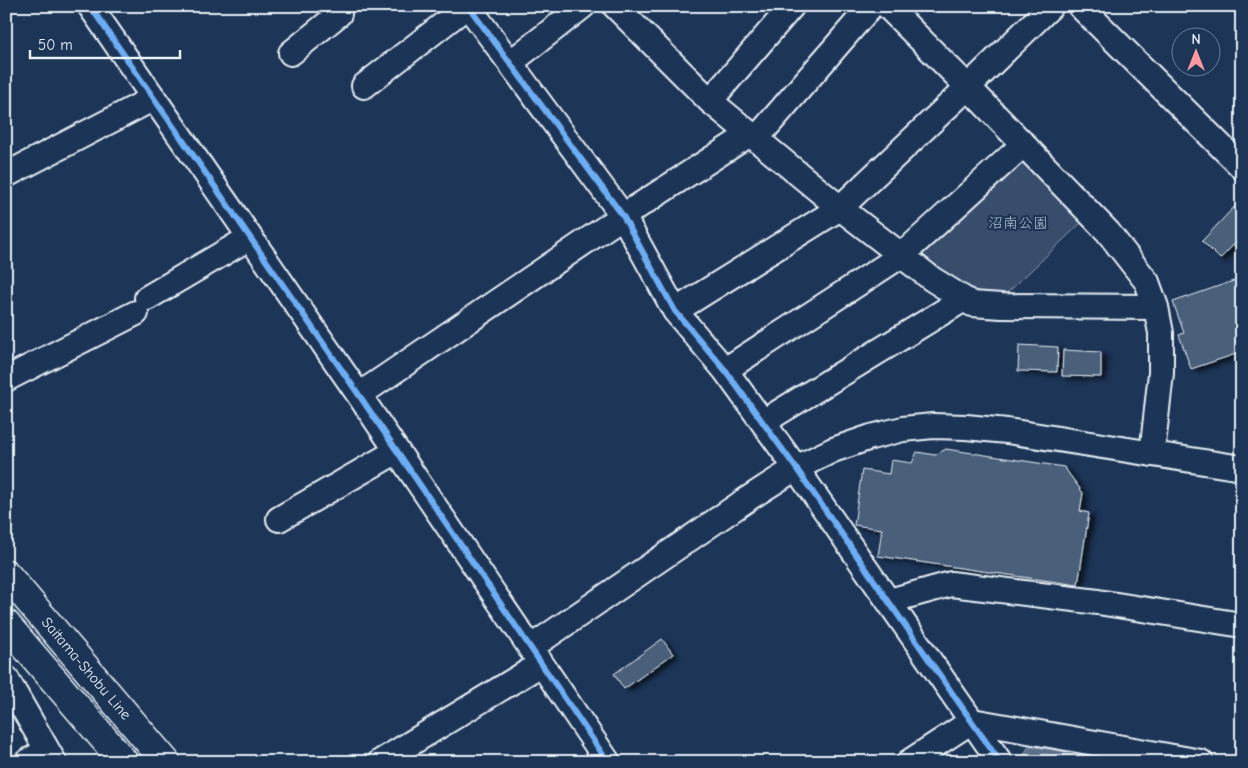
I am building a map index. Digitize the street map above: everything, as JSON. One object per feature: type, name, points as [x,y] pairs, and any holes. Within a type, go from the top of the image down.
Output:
[{"type":"main road","name":"Saitama-Shobu Line","points":[[6,574],[166,762]]},
{"type":"main road","points":[[10,635],[124,762]]},
{"type":"street","points":[[90,6],[248,238],[359,395],[608,762]]},
{"type":"street","points":[[291,53],[339,14],[334,6]]},
{"type":"street","points":[[364,86],[468,6],[623,216],[675,311],[726,370],[1000,762]]},
{"type":"street","points":[[510,63],[583,6]]},
{"type":"street","points":[[710,101],[792,6]]},
{"type":"street","points":[[359,395],[623,216],[753,137],[871,6]]},
{"type":"street","points":[[887,6],[1108,232],[1147,282],[1156,307],[1160,333],[1161,373],[1152,454]]},
{"type":"street","points":[[675,311],[840,208],[1051,6]]},
{"type":"street","points":[[1080,6],[1242,167]]},
{"type":"street","points":[[623,9],[710,101],[840,208],[932,279],[972,304],[1001,306],[1156,307]]},
{"type":"street","points":[[6,176],[154,98]]},
{"type":"street","points":[[726,370],[902,255],[1024,144]]},
{"type":"street","points":[[6,380],[141,306],[248,238]]},
{"type":"street","points":[[763,422],[964,299]]},
{"type":"street","points":[[380,762],[535,656],[749,498],[796,468],[833,450],[871,437],[903,428],[966,426],[1242,468]]},
{"type":"street","points":[[279,520],[397,451]]},
{"type":"street","points":[[889,601],[951,584],[1098,602],[1242,625]]},
{"type":"street","points":[[6,678],[42,758]]},
{"type":"street","points":[[908,762],[972,721],[1201,762]]},
{"type":"green space","name":"沼南公園","points":[[1019,163],[1026,163],[1082,222],[1005,295],[983,294],[941,276],[922,262],[922,254]]},
{"type":"shaded area","points":[[1029,746],[1133,762],[1019,762]]},
{"type":"building","points":[[1238,203],[1242,206],[1242,236],[1220,259],[1202,241]]},
{"type":"building","points":[[1242,278],[1242,352],[1191,369],[1179,335],[1184,333],[1173,302]]},
{"type":"building","points":[[1019,345],[1058,347],[1057,372],[1018,371]]},
{"type":"building","points":[[1063,350],[1101,352],[1101,377],[1062,376]]},
{"type":"building","points":[[946,449],[1064,467],[1083,493],[1080,511],[1089,513],[1078,585],[878,556],[882,529],[854,525],[862,470],[889,474],[891,460],[912,463],[917,452],[935,455]]},
{"type":"building","points":[[662,639],[673,654],[624,689],[614,674]]},
{"type":"cycle path","points":[[90,6],[359,395],[608,762]]},
{"type":"cycle path","points":[[468,6],[623,216],[675,311],[725,370],[796,468],[1000,762]]}]
